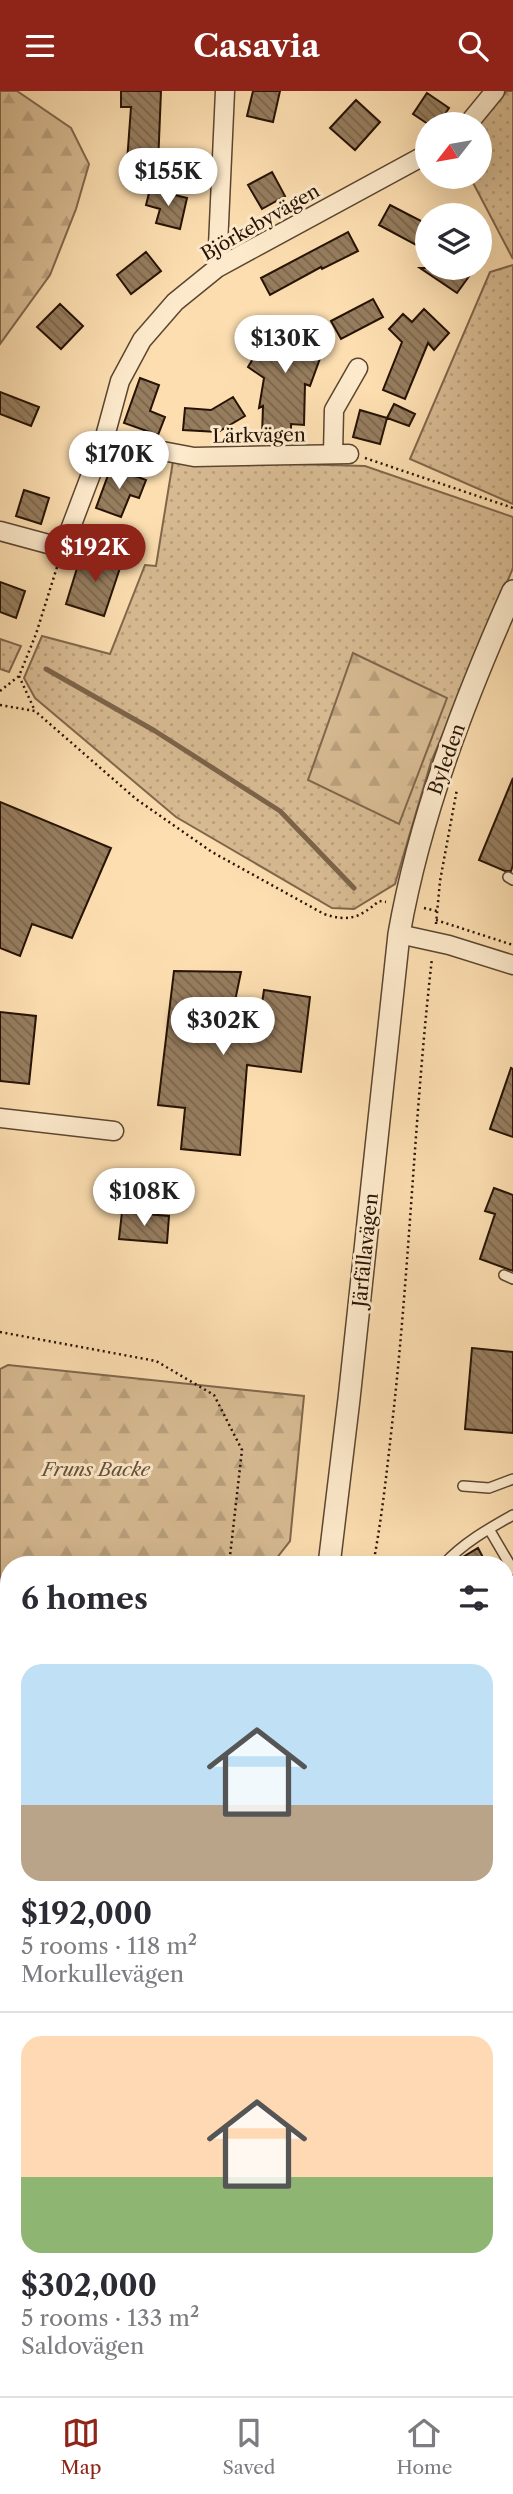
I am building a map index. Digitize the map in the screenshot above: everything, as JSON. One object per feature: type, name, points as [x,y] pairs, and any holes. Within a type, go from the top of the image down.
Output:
[{"type":"street","points":[[217,268],[225,91]]},
{"type":"street","points":[[478,112],[495,91]]},
{"type":"street","name":"Björkebyvägen","points":[[63,548],[104,440],[120,380],[142,339],[175,302],[217,268],[415,161]]},
{"type":"street","name":"Lärkvägen","points":[[104,440],[194,457],[341,454],[334,410],[358,368]]},
{"type":"street","points":[[0,531],[63,548]]},
{"type":"street","name":"Byleden","points":[[399,934],[404,904],[436,783],[488,646],[513,591]]},
{"type":"street","points":[[399,934],[513,965]]},
{"type":"street","name":"Järfällavägen","points":[[330,1556],[399,934]]},
{"type":"street","points":[[0,1118],[114,1131]]},
{"type":"lane","points":[[463,1486],[489,1488],[513,1479]]},
{"type":"lane","points":[[451,1556],[513,1515]]},
{"type":"lane","points":[[489,1529],[505,1556]]},
{"type":"path","points":[[341,454],[376,461],[513,508]]},
{"type":"path","points":[[0,691],[19,676],[36,634],[63,548]]},
{"type":"path","points":[[19,676],[35,711],[147,806],[212,852],[324,914],[344,920],[368,911],[379,901],[437,911]]},
{"type":"path","points":[[0,705],[35,711]]},
{"type":"path","points":[[375,1556],[382,1517],[405,1305],[422,1043],[440,881],[459,777]]},
{"type":"path","points":[[436,920],[513,946]]},
{"type":"path","points":[[0,1332],[156,1361],[214,1395],[242,1450],[230,1556]]},
{"type":"green space","points":[[0,91],[17,91],[71,128],[89,164],[76,209],[50,275],[0,344]]},
{"type":"green space","points":[[507,91],[513,91],[513,259],[492,219],[492,203],[484,203],[476,189],[492,189],[492,112],[489,112]]},
{"type":"green space","points":[[513,265],[513,504],[410,459],[487,280],[492,280],[492,271]]},
{"type":"green space","points":[[173,461],[365,466],[513,517],[513,568],[431,762],[395,884],[354,909],[332,908],[176,817],[35,698],[24,678],[42,636],[110,654],[145,565],[156,566]]},
{"type":"green space","points":[[0,639],[21,646],[9,672],[0,669]]},
{"type":"green space","points":[[353,653],[447,698],[399,824],[308,780]]},
{"type":"green space","name":"Fruns Backe","points":[[8,1365],[304,1396],[290,1541],[278,1556],[0,1556],[0,1369]]},
{"type":"building","points":[[121,91],[161,91],[158,165],[127,162],[131,107],[121,107]]},
{"type":"building","points":[[253,91],[280,91],[273,122],[247,116]]},
{"type":"building","points":[[427,93],[449,108],[446,112],[413,114]]},
{"type":"building","points":[[356,100],[380,122],[355,150],[330,128]]},
{"type":"building","points":[[272,172],[285,196],[262,209],[248,185]]},
{"type":"building","points":[[150,189],[187,198],[180,229],[156,223],[160,209],[146,205]]},
{"type":"building","points":[[390,205],[415,218],[415,244],[379,225]]},
{"type":"building","points":[[348,232],[358,251],[322,269],[321,267],[270,295],[261,278]]},
{"type":"building","points":[[146,252],[161,271],[131,294],[117,275]]},
{"type":"building","points":[[438,280],[466,280],[457,293]]},
{"type":"building","points":[[373,299],[383,317],[341,339],[331,321]]},
{"type":"building","points":[[60,304],[83,326],[61,349],[37,327]]},
{"type":"building","points":[[424,309],[449,333],[434,350],[428,343],[405,399],[383,390],[402,342],[389,329],[403,314],[412,322]]},
{"type":"building","points":[[319,318],[331,328],[310,386],[305,384],[304,425],[291,424],[291,437],[262,436],[263,406],[259,408],[264,378],[248,367],[254,357],[240,348],[254,326],[289,349],[303,326],[309,330]]},
{"type":"building","points":[[140,378],[159,385],[150,411],[165,417],[158,435],[124,423]]},
{"type":"building","points":[[0,392],[39,407],[31,426],[0,414]]},
{"type":"building","points":[[233,397],[245,416],[218,432],[183,430],[185,408],[211,410]]},
{"type":"building","points":[[394,404],[415,414],[409,426],[387,418]]},
{"type":"building","points":[[360,410],[387,418],[380,444],[353,437]]},
{"type":"building","points":[[111,467],[146,480],[139,498],[130,495],[121,517],[96,508]]},
{"type":"building","points":[[24,490],[49,498],[41,524],[16,516]]},
{"type":"building","points":[[95,550],[123,559],[104,616],[66,604],[78,565],[89,569]]},
{"type":"building","points":[[0,582],[25,591],[16,618],[0,612]]},
{"type":"building","points":[[513,778],[513,865],[511,871],[505,871],[479,860]]},
{"type":"building","points":[[0,802],[111,848],[72,938],[32,924],[20,956],[0,948]]},
{"type":"building","points":[[174,971],[241,972],[235,1001],[203,999],[200,1035],[257,1036],[264,990],[310,997],[301,1072],[247,1065],[240,1155],[181,1149],[185,1108],[158,1105]]},
{"type":"building","points":[[0,1012],[36,1016],[29,1084],[0,1081]]},
{"type":"building","points":[[511,1068],[513,1069],[513,1137],[490,1129]]},
{"type":"building","points":[[494,1188],[513,1195],[513,1271],[480,1259],[495,1214],[485,1211]]},
{"type":"building","points":[[122,1212],[169,1216],[167,1243],[119,1239]]},
{"type":"building","points":[[472,1348],[513,1352],[513,1433],[465,1429]]},
{"type":"building","points":[[478,1548],[482,1556],[465,1556]]},
{"type":"waterway","points":[[46,669],[155,731],[280,811],[354,888]]}]
